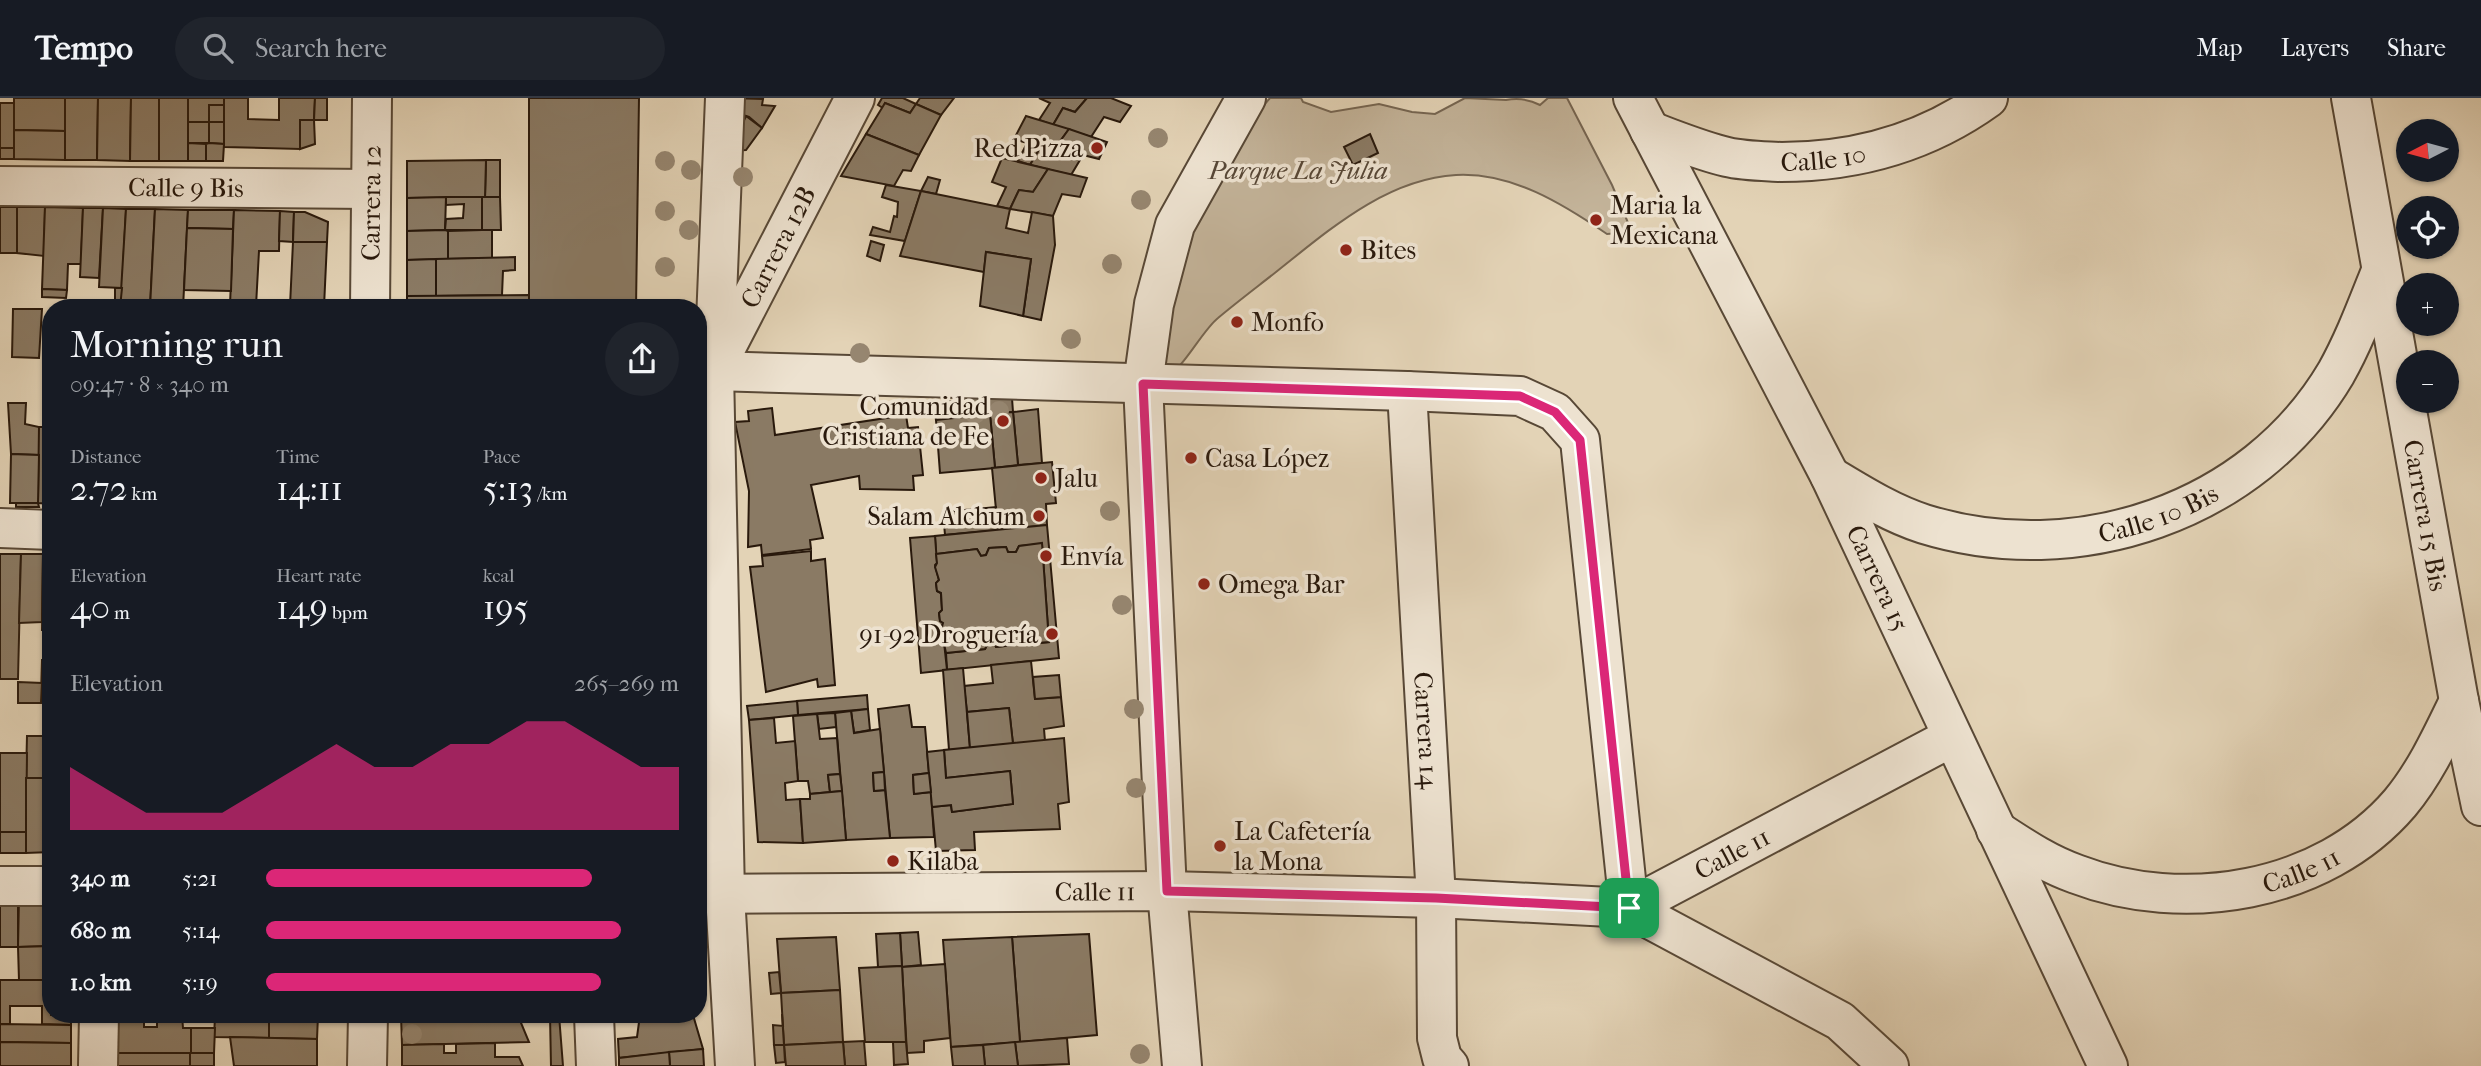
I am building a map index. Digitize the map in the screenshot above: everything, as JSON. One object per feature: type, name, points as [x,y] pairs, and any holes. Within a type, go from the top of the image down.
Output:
[{"type":"street","name":"Carrera 12","points":[[370,299],[372,98]]},
{"type":"street","points":[[707,367],[725,98]]},
{"type":"street","name":"Carrera 12B","points":[[707,380],[855,98]]},
{"type":"street","points":[[1182,1066],[1167,891],[1143,384],[1154,304],[1175,225],[1246,98]]},
{"type":"street","name":"Carrera 15","points":[[1633,98],[1830,476],[2108,1066]]},
{"type":"street","name":"Calle 10","points":[[1650,131],[1728,157],[1801,162],[1838,159],[1909,142],[1942,127],[1989,98]]},
{"type":"street","name":"Carrera 15 Bis","points":[[2351,98],[2459,701],[2481,806]]},
{"type":"street","name":"Calle 9 Bis","points":[[0,186],[372,188]]},
{"type":"street","name":"Calle 10 Bis","points":[[1830,476],[1875,503],[1923,523],[1973,536],[2026,541],[2078,539],[2129,528],[2178,511],[2224,486],[2267,454],[2303,417],[2335,374],[2359,328],[2381,271]]},
{"type":"street","points":[[707,382],[1143,384],[1407,391],[1520,396],[1555,412],[1580,440],[1629,908],[1840,1021],[1889,1066]]},
{"type":"street","name":"Carrera 14","points":[[1407,391],[1436,898],[1437,1038],[1442,1058],[1448,1066]]},
{"type":"street","points":[[707,484],[711,894],[735,1066]]},
{"type":"street","points":[[0,528],[42,530]]},
{"type":"street","name":"Calle 11","points":[[1996,830],[2035,855],[2076,874],[2119,887],[2163,894],[2208,894],[2253,887],[2297,875],[2337,856],[2374,828],[2400,803],[2431,757],[2459,701]]},
{"type":"street","name":"Calle 11","points":[[711,894],[1167,891],[1436,898],[1629,908],[1952,737]]},
{"type":"street","points":[[0,886],[42,886]]},
{"type":"street","points":[[98,1066],[99,1023]]},
{"type":"street","points":[[367,1066],[368,1023]]},
{"type":"street","points":[[594,1023],[596,1066]]},
{"type":"green space","name":"Parque La Julia","points":[[1270,98],[1301,98],[1303,102],[1331,112],[1379,104],[1435,114],[1465,98],[1515,99],[1540,105],[1548,98],[1567,98],[1612,185],[1632,232],[1607,234],[1555,201],[1517,184],[1497,179],[1456,175],[1406,186],[1360,209],[1317,240],[1218,318],[1174,371],[1163,373],[1176,259],[1257,113]]},
{"type":"building","points":[[14,98],[65,98],[65,131],[14,130]]},
{"type":"building","points":[[65,98],[98,98],[97,160],[65,160]]},
{"type":"building","points":[[98,98],[131,98],[130,161],[97,160]]},
{"type":"building","points":[[131,98],[159,98],[159,161],[130,161]]},
{"type":"building","points":[[159,98],[188,98],[188,161],[159,161]]},
{"type":"building","points":[[188,98],[224,98],[224,105],[209,105],[209,122],[188,122]]},
{"type":"building","points":[[224,98],[248,98],[248,119],[279,120],[279,98],[315,98],[314,120],[300,120],[300,149],[224,147]]},
{"type":"building","points":[[315,98],[327,98],[327,120],[314,120]]},
{"type":"building","points":[[529,98],[639,98],[636,299],[529,299]]},
{"type":"building","points":[[732,98],[763,99],[762,105],[775,106],[762,128],[746,116],[743,122]]},
{"type":"building","points":[[882,98],[903,98],[916,104],[910,113],[885,103],[883,108],[878,105]]},
{"type":"building","points":[[920,98],[954,98],[941,115],[916,104]]},
{"type":"building","points":[[1039,98],[1087,98],[1075,112],[1063,108],[1053,125],[1039,120],[1050,103]]},
{"type":"building","points":[[1087,98],[1111,98],[1131,106],[1120,122],[1104,117],[1091,137],[1053,125],[1063,108],[1075,112]]},
{"type":"building","points":[[0,103],[14,103],[14,148],[0,148]]},
{"type":"building","points":[[885,103],[910,113],[916,104],[941,115],[919,155],[866,134]]},
{"type":"building","points":[[209,105],[224,105],[224,122],[209,122]]},
{"type":"building","points":[[746,116],[762,128],[746,150],[730,151]]},
{"type":"building","points":[[1026,116],[1069,129],[1053,151],[1040,148],[1030,165],[1018,161],[1027,143],[1014,139]]},
{"type":"building","points":[[300,120],[314,120],[315,144],[300,149]]},
{"type":"building","points":[[188,122],[209,122],[209,143],[188,143]]},
{"type":"building","points":[[209,122],[224,122],[224,144],[209,143]]},
{"type":"building","points":[[1069,129],[1107,142],[1099,159],[1083,155],[1071,175],[1030,165],[1040,148],[1053,151]]},
{"type":"building","points":[[14,130],[65,131],[65,160],[14,159]]},
{"type":"building","points":[[866,134],[919,155],[911,171],[903,170],[894,186],[841,176]]},
{"type":"building","points":[[1370,134],[1378,153],[1353,165],[1344,147]]},
{"type":"building","points":[[188,143],[206,144],[206,161],[188,161]]},
{"type":"building","points":[[206,144],[224,144],[223,161],[206,161]]},
{"type":"building","points":[[0,148],[14,148],[14,159],[0,159]]},
{"type":"building","points":[[1002,158],[1048,169],[1033,192],[1019,190],[1010,209],[997,206],[1006,187],[992,182]]},
{"type":"building","points":[[486,160],[500,160],[500,197],[485,197]]},
{"type":"building","points":[[486,160],[485,197],[407,198],[407,161]]},
{"type":"building","points":[[1048,169],[1087,178],[1080,197],[1062,194],[1053,216],[1010,209],[1019,190],[1033,192]]},
{"type":"building","points":[[928,177],[940,180],[936,194],[921,191]]},
{"type":"building","points":[[886,185],[921,191],[905,241],[870,235],[873,227],[890,232],[894,216],[897,217],[898,202],[882,197]]},
{"type":"building","points":[[921,191],[1010,209],[1006,228],[1028,233],[1032,212],[1053,216],[1055,245],[1041,320],[1023,316],[1031,259],[986,252],[984,272],[900,256]]},
{"type":"building","points":[[446,197],[445,230],[407,231],[407,198]]},
{"type":"building","points":[[446,197],[482,197],[482,230],[445,230],[446,219],[463,218],[464,204],[446,205]]},
{"type":"building","points":[[482,197],[500,197],[501,230],[482,230]]},
{"type":"building","points":[[0,207],[17,207],[17,253],[0,253]]},
{"type":"building","points":[[17,207],[45,207],[44,256],[17,253]]},
{"type":"building","points":[[45,207],[83,208],[81,264],[68,264],[67,290],[42,289]]},
{"type":"building","points":[[83,208],[103,208],[99,278],[80,277]]},
{"type":"building","points":[[103,208],[126,209],[122,288],[99,287]]},
{"type":"building","points":[[126,209],[155,209],[150,299],[121,299]]},
{"type":"building","points":[[155,209],[188,210],[183,299],[150,299]]},
{"type":"building","points":[[188,210],[234,210],[233,229],[187,228]]},
{"type":"building","points":[[234,210],[280,211],[279,251],[259,251],[256,299],[230,299]]},
{"type":"building","points":[[280,211],[294,212],[293,242],[279,241]]},
{"type":"building","points":[[294,212],[305,212],[328,222],[327,242],[293,242]]},
{"type":"building","points":[[187,228],[233,229],[231,291],[184,290]]},
{"type":"building","points":[[492,230],[492,258],[448,259],[448,231]]},
{"type":"building","points":[[407,231],[448,231],[448,259],[407,260]]},
{"type":"building","points":[[871,241],[884,245],[880,261],[867,256]]},
{"type":"building","points":[[293,242],[327,242],[324,299],[290,299]]},
{"type":"building","points":[[986,252],[1031,259],[1023,316],[980,306]]},
{"type":"building","points":[[515,257],[515,270],[503,271],[502,295],[436,296],[436,259]]},
{"type":"building","points":[[436,259],[436,296],[407,296],[407,260]]},
{"type":"building","points":[[115,288],[122,288],[121,299],[115,299]]},
{"type":"building","points":[[42,289],[67,290],[66,298],[42,297]]},
{"type":"building","points":[[529,295],[529,299],[407,299],[407,296]]},
{"type":"building","points":[[13,309],[42,309],[39,358],[12,357]]},
{"type":"building","points":[[997,394],[1012,398],[1013,412],[936,420],[934,404]]},
{"type":"building","points":[[8,403],[26,403],[25,424],[39,427],[39,455],[11,454]]},
{"type":"building","points":[[772,408],[775,435],[906,415],[908,428],[918,427],[923,475],[913,476],[914,490],[860,489],[859,476],[811,485],[823,538],[810,540],[811,549],[762,555],[761,545],[748,547],[749,491],[735,422],[749,421],[748,411]]},
{"type":"building","points":[[1038,409],[1042,463],[1018,465],[1013,412]]},
{"type":"building","points":[[1013,412],[1018,465],[995,468],[990,414]]},
{"type":"building","points":[[990,414],[995,468],[940,473],[936,420]]},
{"type":"building","points":[[39,427],[42,427],[42,503],[38,503]]},
{"type":"building","points":[[11,454],[39,455],[38,503],[10,503]]},
{"type":"building","points":[[1052,462],[1056,503],[1046,504],[1047,525],[998,530],[992,468]]},
{"type":"building","points":[[16,503],[38,503],[39,507],[16,507]]},
{"type":"building","points":[[996,507],[998,530],[945,535],[943,512]]},
{"type":"building","points":[[1047,525],[1059,658],[947,670],[946,653],[985,649],[988,643],[994,642],[996,647],[1014,645],[1016,640],[1027,644],[1049,642],[1042,544],[1019,546],[1016,552],[1008,552],[1006,547],[989,548],[986,555],[981,556],[977,549],[936,554],[935,536]]},
{"type":"building","points":[[935,536],[935,565],[939,580],[936,583],[937,591],[941,593],[942,610],[939,613],[943,623],[941,630],[947,670],[921,673],[910,538]]},
{"type":"building","points":[[1042,543],[1049,642],[1027,644],[1016,640],[1014,645],[996,647],[994,642],[988,643],[985,649],[946,653],[941,630],[943,623],[939,613],[942,610],[941,593],[937,591],[936,583],[939,580],[935,567],[936,554],[977,549],[981,556],[986,555],[989,548],[1006,547],[1008,552],[1016,552],[1019,546]]},
{"type":"building","points":[[811,551],[811,561],[825,559],[835,685],[818,687],[817,679],[766,692],[750,567],[763,566],[762,556]]},
{"type":"building","points":[[0,554],[21,554],[18,679],[0,679]]},
{"type":"building","points":[[21,554],[42,554],[42,622],[19,623]]},
{"type":"building","points":[[1031,661],[1035,699],[1061,697],[1064,726],[1044,729],[1045,741],[1013,744],[1009,708],[967,712],[964,686],[993,683],[991,665]]},
{"type":"building","points":[[963,668],[970,748],[949,750],[943,670]]},
{"type":"building","points":[[1059,675],[1061,697],[1035,699],[1033,677]]},
{"type":"building","points":[[18,682],[42,683],[41,703],[18,703]]},
{"type":"building","points":[[867,695],[868,709],[798,715],[797,701]]},
{"type":"building","points":[[797,701],[798,715],[749,720],[747,706]]},
{"type":"building","points":[[909,705],[912,727],[925,727],[929,773],[913,775],[914,794],[931,792],[934,837],[890,838],[878,709]]},
{"type":"building","points":[[1009,708],[1013,744],[970,748],[967,712]]},
{"type":"building","points":[[868,709],[870,730],[854,733],[851,711]]},
{"type":"building","points":[[851,711],[854,733],[880,729],[884,772],[873,773],[874,791],[885,790],[890,838],[846,840],[835,713]]},
{"type":"building","points":[[835,713],[836,727],[819,729],[817,714]]},
{"type":"building","points":[[817,714],[820,739],[837,738],[840,774],[828,775],[830,792],[810,794],[808,781],[798,781],[793,716]]},
{"type":"building","points":[[774,718],[776,743],[795,741],[798,781],[785,783],[786,800],[800,799],[803,843],[758,842],[749,720]]},
{"type":"building","points":[[27,736],[42,736],[42,778],[26,778]]},
{"type":"building","points":[[1064,738],[1069,802],[1058,804],[1060,829],[974,832],[975,850],[936,851],[932,807],[951,805],[952,812],[1013,804],[1010,771],[946,778],[944,750]]},
{"type":"building","points":[[944,750],[946,778],[1010,771],[1013,804],[952,812],[951,805],[932,807],[927,752]]},
{"type":"building","points":[[0,753],[27,753],[26,832],[0,832]]},
{"type":"building","points":[[884,772],[885,790],[874,791],[873,773]]},
{"type":"building","points":[[929,773],[931,792],[914,794],[913,775]]},
{"type":"building","points":[[840,774],[842,791],[830,792],[828,775]]},
{"type":"building","points":[[26,778],[42,778],[42,852],[26,853]]},
{"type":"building","points":[[842,791],[846,840],[803,843],[800,799],[810,799],[810,794]]},
{"type":"building","points":[[0,832],[26,832],[26,853],[0,853]]},
{"type":"building","points":[[19,897],[42,898],[42,946],[18,947]]},
{"type":"building","points":[[0,902],[18,902],[18,947],[0,947]]},
{"type":"building","points":[[918,932],[921,965],[902,967],[900,933]]},
{"type":"building","points":[[900,933],[902,966],[878,967],[876,934]]},
{"type":"building","points":[[1089,934],[1097,1035],[1020,1042],[1012,937]]},
{"type":"building","points":[[836,937],[840,990],[781,993],[777,939]]},
{"type":"building","points":[[1012,937],[1020,1042],[951,1047],[943,940]]},
{"type":"building","points":[[42,946],[42,980],[19,980],[18,947]]},
{"type":"building","points":[[945,964],[950,1038],[924,1041],[924,1052],[907,1053],[902,967]]},
{"type":"building","points":[[902,966],[906,1042],[865,1042],[859,968]]},
{"type":"building","points":[[779,972],[781,993],[771,994],[769,973]]},
{"type":"building","points":[[0,980],[42,980],[42,1006],[10,1006],[10,1024],[0,1024]]},
{"type":"building","points":[[840,990],[843,1042],[784,1045],[781,993]]},
{"type":"building","points":[[71,1023],[71,1025],[42,1024]]},
{"type":"building","points":[[113,1023],[144,1023],[144,1027],[157,1027],[157,1023],[183,1023],[183,1028],[191,1028],[191,1054],[113,1053]]},
{"type":"building","points":[[215,1023],[269,1023],[269,1038],[214,1037]]},
{"type":"building","points":[[269,1023],[318,1023],[317,1039],[269,1038]]},
{"type":"building","points":[[401,1023],[521,1023],[529,1042],[402,1045]]},
{"type":"building","points":[[550,1023],[560,1023],[563,1066],[551,1066]]},
{"type":"building","points":[[639,1023],[695,1023],[703,1049],[619,1058],[618,1039],[637,1037]]},
{"type":"building","points":[[0,1024],[71,1025],[71,1043],[0,1042]]},
{"type":"building","points":[[773,1025],[783,1026],[784,1045],[774,1045]]},
{"type":"building","points":[[191,1028],[215,1028],[214,1053],[191,1054]]},
{"type":"building","points":[[230,1037],[317,1039],[317,1066],[234,1066]]},
{"type":"building","points":[[1067,1038],[1069,1064],[1018,1066],[1015,1042]]},
{"type":"building","points":[[864,1041],[866,1066],[845,1066],[843,1042]]},
{"type":"building","points":[[0,1042],[71,1043],[71,1066],[0,1066]]},
{"type":"building","points":[[843,1042],[845,1066],[786,1066],[784,1045]]},
{"type":"building","points":[[893,1042],[906,1042],[908,1064],[894,1065]]},
{"type":"building","points":[[1015,1042],[1018,1066],[985,1066],[983,1045]]},
{"type":"building","points":[[495,1043],[495,1057],[519,1057],[523,1066],[402,1066],[402,1045],[444,1044],[444,1053],[456,1053],[456,1044]]},
{"type":"building","points":[[774,1045],[784,1045],[785,1062],[776,1063]]},
{"type":"building","points":[[983,1045],[985,1066],[953,1066],[951,1047]]},
{"type":"building","points":[[703,1049],[704,1066],[670,1066],[669,1052]]},
{"type":"building","points":[[669,1052],[670,1066],[619,1066],[619,1058]]},
{"type":"building","points":[[113,1053],[190,1053],[190,1066],[113,1066]]},
{"type":"building","points":[[190,1053],[214,1053],[214,1066],[190,1066]]},
{"type":"place","name":"Red Pizza","points":[[1097,148]]},
{"type":"place","name":"Maria la Mexicana","points":[[1596,220]]},
{"type":"place","name":"Bites","points":[[1346,250]]},
{"type":"place","name":"Monfo","points":[[1237,322]]},
{"type":"place","name":"Comunidad Cristiana de Fe","points":[[1003,421]]},
{"type":"place","name":"Casa López","points":[[1191,458]]},
{"type":"place","name":"Jalu","points":[[1041,478]]},
{"type":"place","name":"Salam Alchum","points":[[1039,516]]},
{"type":"place","name":"Envía","points":[[1046,556]]},
{"type":"place","name":"Omega Bar","points":[[1204,584]]},
{"type":"place","name":"91-92 Droguería","points":[[1052,634]]},
{"type":"place","name":"La Cafetería la Mona","points":[[1220,846]]},
{"type":"place","name":"Kilaba","points":[[893,861]]},
{"type":"route","points":[[1143,384],[1520,396],[1555,412],[1580,440],[1629,908],[1436,898],[1167,891],[1143,384]]}]
